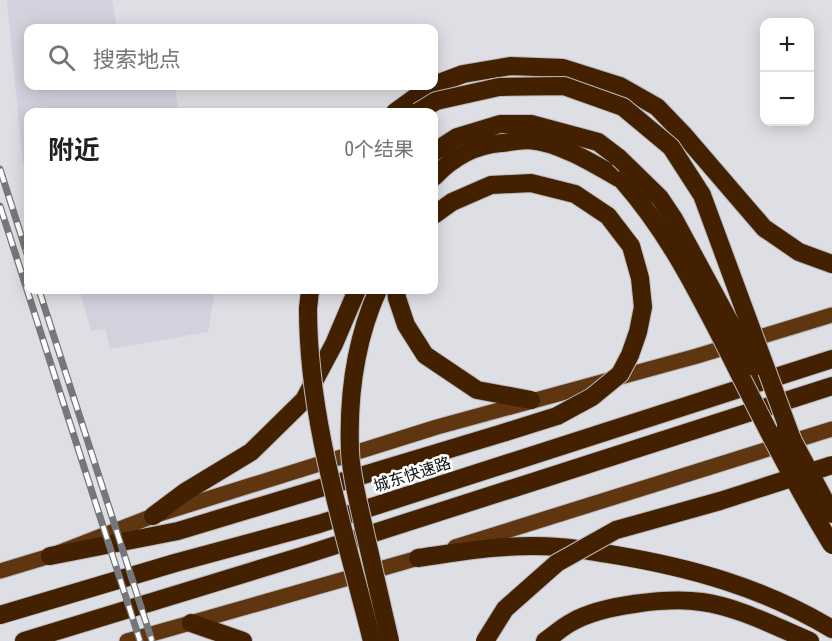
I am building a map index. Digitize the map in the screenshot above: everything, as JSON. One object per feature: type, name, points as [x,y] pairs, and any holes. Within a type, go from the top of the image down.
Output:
[{"type":"highway","points":[[438,83],[463,74],[510,66],[563,68],[620,86],[657,107],[764,228],[799,252],[832,264]]},
{"type":"highway","points":[[425,108],[436,101],[499,87],[564,86],[623,107],[671,147],[702,195],[792,439]]},
{"type":"highway","points":[[400,108],[425,90]]},
{"type":"highway","points":[[438,149],[457,137],[500,124],[531,124],[598,142],[619,158],[660,198],[674,219],[727,314],[832,514]]},
{"type":"highway","points":[[438,174],[462,153],[486,144],[529,140],[555,146],[593,163],[622,180],[646,207],[698,292],[805,502],[832,545]]},
{"type":"highway","points":[[50,556],[178,531],[557,416],[592,398],[620,375],[630,355],[644,307],[640,278],[631,246],[608,216],[575,194],[531,183],[491,185],[452,202],[438,212]]},
{"type":"highway","points":[[310,294],[308,346],[313,388],[325,452],[372,641]]},
{"type":"highway","points":[[153,516],[185,492],[251,452],[304,400],[334,344],[355,294]]},
{"type":"highway","points":[[376,294],[364,321],[356,360],[350,401],[350,454],[357,497],[390,641]]},
{"type":"highway","points":[[396,294],[406,325],[424,355],[477,390],[531,400]]},
{"type":"highway","name":"城东快速路","points":[[0,615],[175,563],[319,524],[832,359]]},
{"type":"highway","points":[[24,641],[302,556],[832,386]]},
{"type":"highway","points":[[485,641],[505,609],[557,563],[616,530],[720,501],[832,465]]},
{"type":"highway","points":[[418,558],[495,547],[559,547],[652,561],[729,581],[801,611],[832,630]]},
{"type":"highway","points":[[545,641],[573,621],[621,605],[663,601],[702,602],[741,613],[810,641]]},
{"type":"highway","points":[[191,623],[243,641]]},
{"type":"main road","points":[[0,571],[50,556],[153,516],[426,430],[697,356],[832,315]]},
{"type":"main road","points":[[127,641],[418,558],[832,429]]},
{"type":"shaded area","points":[[7,0],[112,0],[116,24],[24,24],[24,90],[175,90],[178,108],[24,108],[23,165]]},
{"type":"shaded area","points":[[81,294],[214,294],[208,332],[110,349],[105,329],[91,331]]},
{"type":"railway","points":[[0,169],[24,244]]},
{"type":"railway","points":[[0,206],[24,281]]},
{"type":"railway","points":[[28,294],[140,641]]},
{"type":"railway","points":[[40,294],[152,641]]}]
